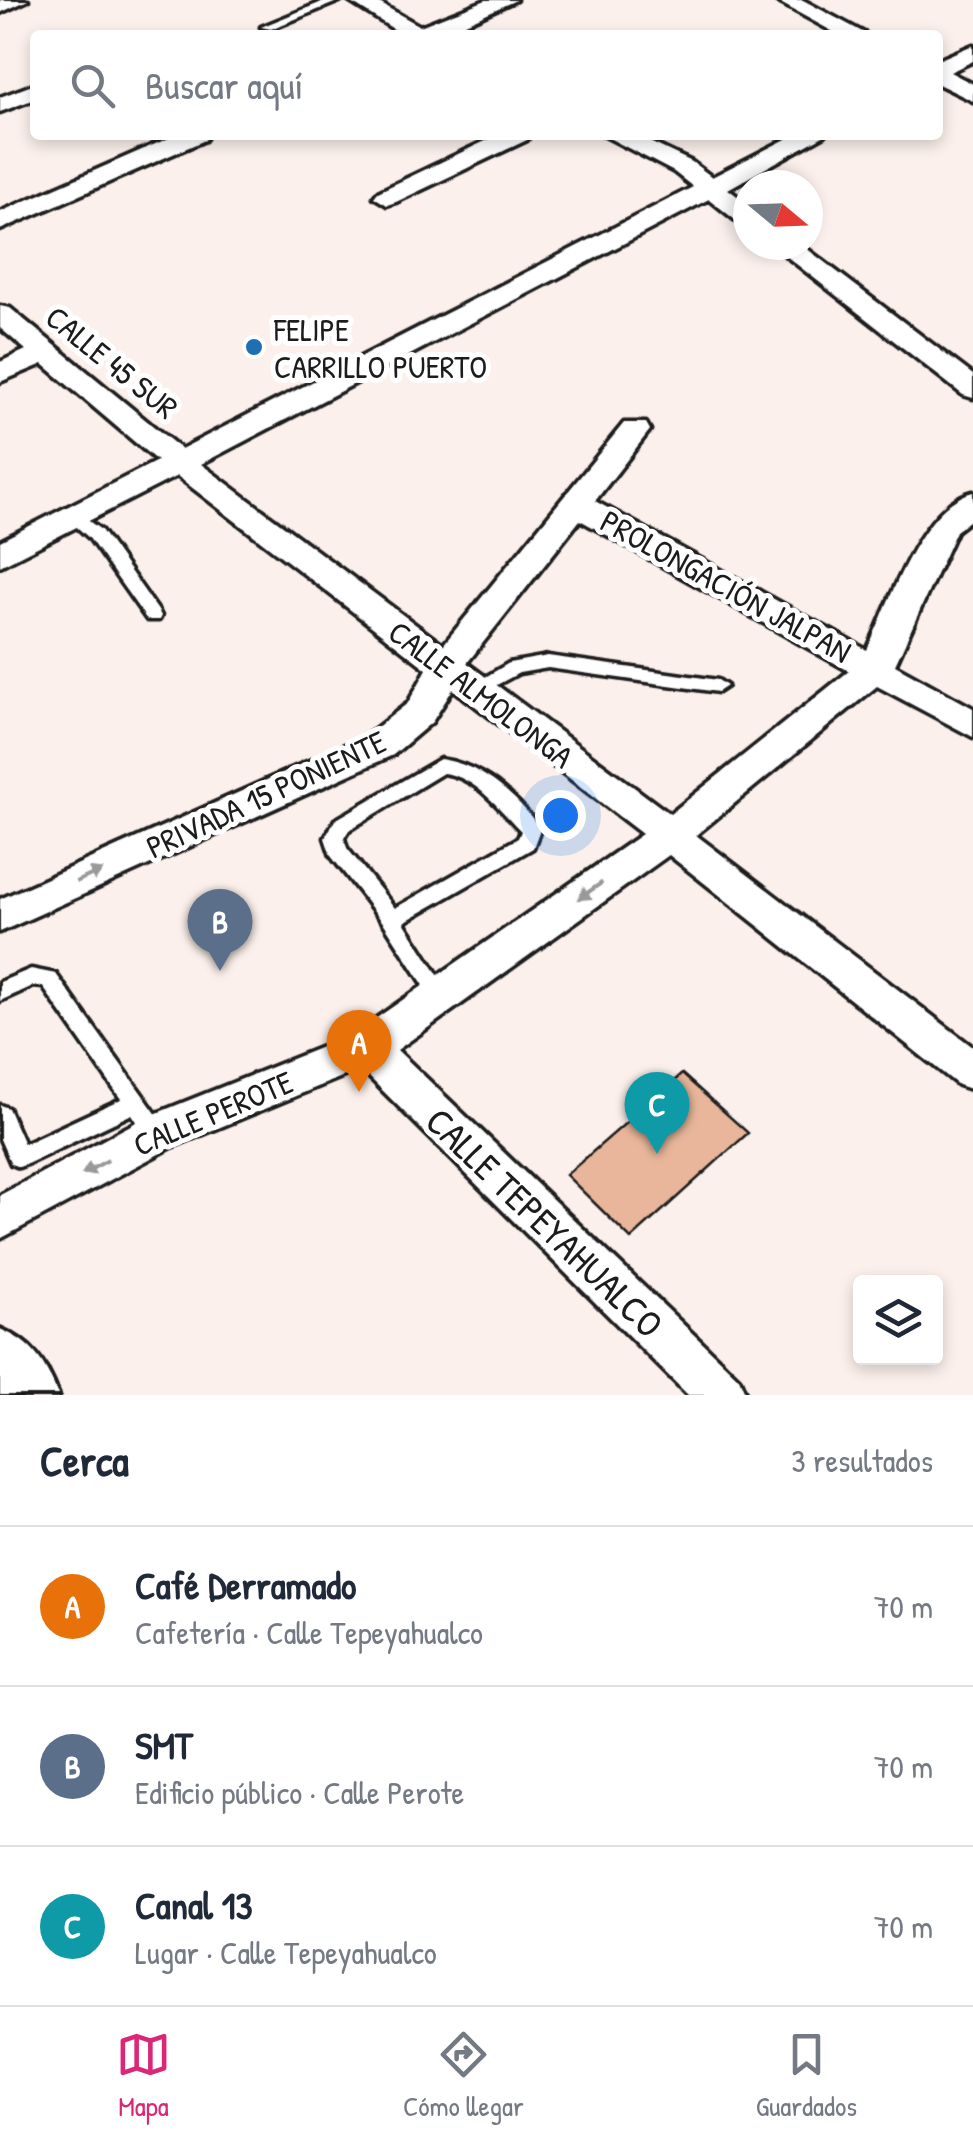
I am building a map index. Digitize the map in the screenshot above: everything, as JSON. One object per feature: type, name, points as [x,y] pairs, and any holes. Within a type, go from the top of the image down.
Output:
[{"type":"main road","points":[[0,1362],[24,1395]]},
{"type":"street","points":[[0,6],[16,0]]},
{"type":"street","points":[[358,0],[410,30]]},
{"type":"street","points":[[431,30],[505,0]]},
{"type":"street","points":[[786,0],[847,30]]},
{"type":"street","points":[[943,69],[973,52]]},
{"type":"street","points":[[943,75],[973,94]]},
{"type":"street","points":[[0,105],[30,93]]},
{"type":"street","points":[[0,222],[185,140]]},
{"type":"street","points":[[387,197],[507,140]]},
{"type":"street","points":[[626,140],[683,167],[733,206]]},
{"type":"street","points":[[0,555],[803,140]]},
{"type":"street","points":[[805,260],[973,389]]},
{"type":"street","name":"CALLE 45 SUR","points":[[0,314],[179,462]]},
{"type":"street","points":[[0,373],[43,353]]},
{"type":"street","name":"PRIVADA 15 PONIENTE","points":[[0,916],[380,745],[416,721],[434,696],[445,667],[635,430]]},
{"type":"street","name":"CALLE ALMOLONGA","points":[[179,462],[670,835],[973,1072]]},
{"type":"street","points":[[876,668],[943,525],[973,502]]},
{"type":"street","name":"PROLONGACIÓN JALPAN","points":[[576,504],[973,724]]},
{"type":"street","name":"CALLE PEROTE","points":[[0,1218],[146,1118],[367,1048],[670,835],[876,668]]},
{"type":"street","name":"CALLE TEPEYAHUALCO","points":[[367,1048],[722,1395]]},
{"type":"lane","points":[[268,27],[337,0]]},
{"type":"lane","points":[[75,516],[95,534],[153,616]]},
{"type":"lane","points":[[476,690],[515,667],[548,662],[718,686]]},
{"type":"lane","points":[[392,919],[526,842],[530,836],[530,829],[472,773],[456,766],[440,766],[342,825],[334,838],[338,851],[392,919],[441,995]]},
{"type":"lane","points":[[0,992],[31,977],[49,980],[146,1118],[19,1157],[0,1115]]},
{"type":"building","points":[[682,1074],[748,1133],[631,1239],[566,1175]]},
{"type":"place","name":"FELIPE CARRILLO PUERTO","points":[[254,347]]},
{"type":"place","name":"SMT","points":[[220,971]]},
{"type":"place","name":"Café Derramado","points":[[359,1092]]},
{"type":"place","name":"Canal 13","points":[[657,1154]]}]
